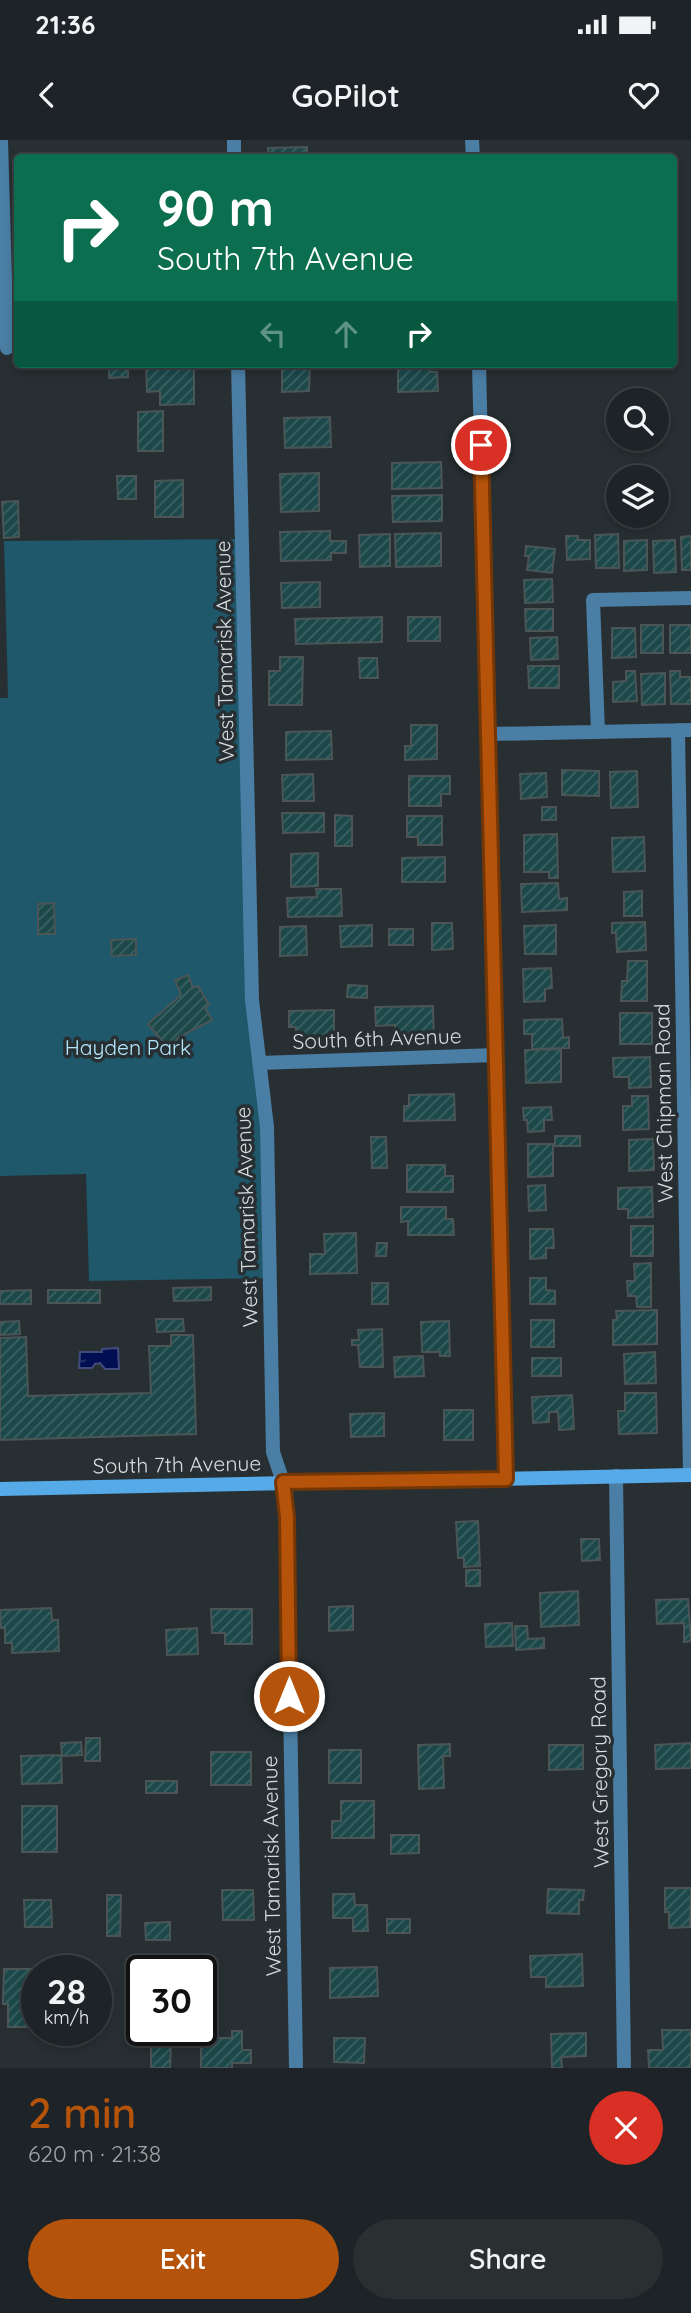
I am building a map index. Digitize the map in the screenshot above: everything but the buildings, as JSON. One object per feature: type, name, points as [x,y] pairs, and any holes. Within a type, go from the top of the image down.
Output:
[{"type":"main road","name":"South 7th Avenue","points":[[0,1489],[691,1475]]},
{"type":"street","points":[[1,140],[7,348]]},
{"type":"street","name":"West Tamarisk Avenue","points":[[238,368],[252,1000],[267,1127],[273,1452],[283,1482],[287,1517],[296,2068]]},
{"type":"street","points":[[479,368],[506,1479]]},
{"type":"street","points":[[598,732],[593,600],[691,598]]},
{"type":"street","points":[[490,734],[684,730]]},
{"type":"street","name":"West Chipman Road","points":[[684,730],[691,1475]]},
{"type":"street","name":"South 6th Avenue","points":[[259,1063],[496,1055]]},
{"type":"street","name":"West Gregory Road","points":[[616,1476],[624,2068]]},
{"type":"green space","name":"Hayden Park","points":[[242,539],[252,1000],[270,1278],[89,1281],[86,1174],[0,1176],[0,698],[8,698],[4,541]]},
{"type":"water","points":[[118,1348],[119,1369],[105,1369],[100,1363],[92,1368],[79,1368],[80,1352],[102,1352],[102,1349]]},
{"type":"route","points":[[289,1696],[287,1517],[283,1482],[506,1479],[481,445]]}]
